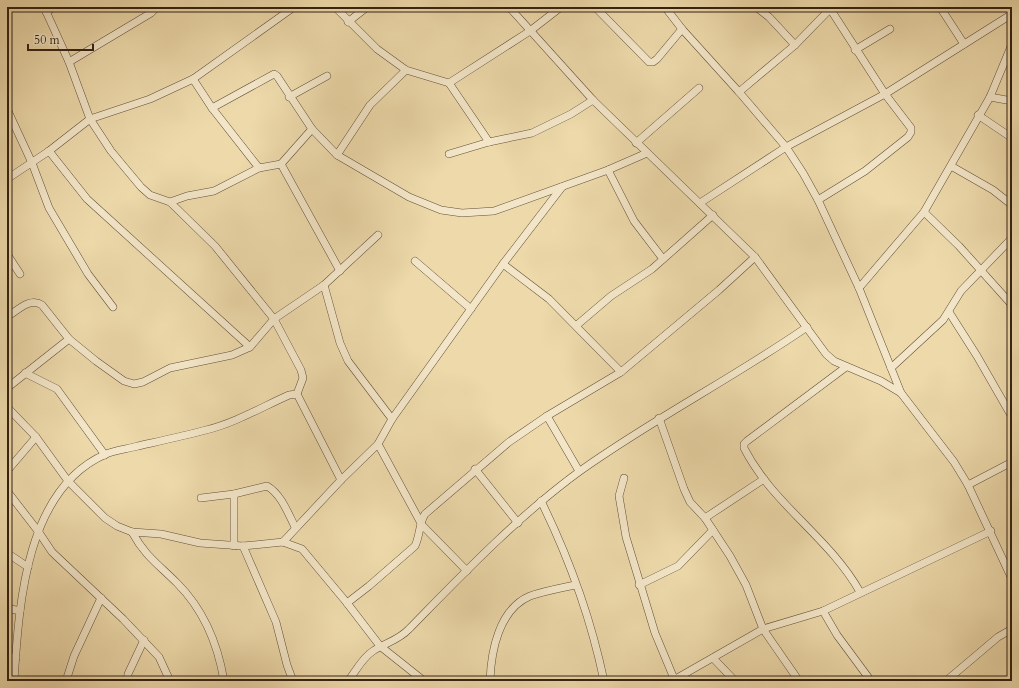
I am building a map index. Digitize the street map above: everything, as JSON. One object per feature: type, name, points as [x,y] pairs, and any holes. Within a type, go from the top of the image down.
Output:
[{"type":"street","points":[[54,7],[45,9],[69,62],[90,119],[111,151],[141,187],[150,195],[170,202],[215,246],[274,319],[301,370],[303,378],[297,394],[341,480]]},
{"type":"street","points":[[69,62],[149,10],[157,7]]},
{"type":"street","points":[[7,179],[49,151],[90,119],[150,99],[193,78],[294,7]]},
{"type":"street","points":[[335,7],[348,22],[377,48],[406,70],[449,83],[489,142]]},
{"type":"street","points":[[348,22],[367,7]]},
{"type":"street","points":[[509,7],[593,100],[755,257],[826,354],[846,367],[881,381],[901,393]]},
{"type":"street","points":[[449,83],[530,31],[561,7]]},
{"type":"street","points":[[595,7],[649,62],[653,62],[657,59],[682,29]]},
{"type":"street","points":[[665,7],[682,29],[740,92],[786,147],[818,200],[858,288],[901,393],[954,462],[968,485],[991,531],[1012,579]]},
{"type":"street","points":[[756,7],[769,16],[795,45]]},
{"type":"street","points":[[940,7],[964,44]]},
{"type":"street","points":[[740,92],[795,45],[830,8],[884,94],[911,128],[911,132],[908,137],[865,171],[818,200]]},
{"type":"street","points":[[700,203],[786,147],[884,94],[1012,14]]},
{"type":"street","points":[[855,50],[890,29]]},
{"type":"street","points":[[858,288],[924,212],[951,166],[978,115],[990,97],[1012,44]]},
{"type":"street","points":[[337,155],[370,105],[406,70]]},
{"type":"street","points":[[212,108],[274,74],[277,76],[289,97],[312,129],[337,155],[409,197],[441,210],[462,213],[494,211],[608,170],[647,153]]},
{"type":"street","points":[[289,97],[327,76]]},
{"type":"street","points":[[193,78],[212,108],[259,168]]},
{"type":"street","points":[[636,143],[699,88]]},
{"type":"street","points":[[990,97],[1012,101]]},
{"type":"street","points":[[449,154],[489,142],[532,133],[544,128],[593,100]]},
{"type":"street","points":[[7,109],[32,163],[49,208],[88,274],[114,307]]},
{"type":"street","points":[[978,115],[1012,138]]},
{"type":"street","points":[[170,202],[188,196],[224,188],[259,168],[281,164],[312,129]]},
{"type":"street","points":[[49,151],[87,199],[250,347]]},
{"type":"street","points":[[281,164],[340,271]]},
{"type":"street","points":[[951,166],[993,190],[1012,205]]},
{"type":"street","points":[[608,170],[634,221],[663,259]]},
{"type":"street","points":[[282,542],[341,480],[378,444],[392,419],[503,264],[563,186]]},
{"type":"street","points":[[924,212],[981,270],[1012,305]]},
{"type":"street","points":[[577,325],[611,296],[641,277],[713,215]]},
{"type":"street","points":[[7,317],[24,306],[37,301],[42,305],[69,339],[124,381],[134,384],[143,382],[170,368],[232,356],[250,347],[274,319],[324,285],[378,235]]},
{"type":"street","points":[[891,368],[943,320],[961,291],[1012,238]]},
{"type":"street","points":[[7,254],[20,274]]},
{"type":"street","points":[[346,603],[369,586],[415,546],[422,525],[422,519],[425,514],[475,469],[509,442],[547,416],[621,372],[719,290],[755,257]]},
{"type":"street","points":[[415,262],[471,309]]},
{"type":"street","points":[[503,264],[549,299],[577,325],[621,372]]},
{"type":"street","points":[[324,285],[340,343],[348,361],[392,419]]},
{"type":"street","points":[[949,312],[977,356],[1012,417]]},
{"type":"street","points":[[348,681],[364,659],[380,646],[406,633],[491,546],[541,501],[579,471],[659,418],[762,359],[807,327]]},
{"type":"street","points":[[7,388],[69,339]]},
{"type":"street","points":[[846,367],[744,444],[747,454],[764,479],[849,572],[860,592]]},
{"type":"street","points":[[25,373],[57,389],[105,455]]},
{"type":"street","points":[[14,681],[20,611],[28,567],[38,531],[68,481],[105,455],[207,430],[231,422],[289,395],[297,394]]},
{"type":"street","points":[[7,407],[36,437],[68,481],[105,518],[117,526],[132,532],[147,532],[200,543],[243,546],[282,542],[302,549],[380,646],[424,681]]},
{"type":"street","points":[[547,416],[579,471]]},
{"type":"street","points":[[659,418],[690,502],[705,518],[713,530],[746,585],[763,629],[799,681]]},
{"type":"street","points":[[7,471],[36,437]]},
{"type":"street","points":[[378,444],[422,525],[467,571]]},
{"type":"street","points":[[968,485],[1012,462]]},
{"type":"street","points":[[475,469],[518,523]]},
{"type":"street","points":[[624,478],[619,496],[626,537],[639,585],[655,633],[674,681],[763,629],[823,611],[860,592],[991,531]]},
{"type":"street","points":[[705,518],[764,479]]},
{"type":"street","points":[[201,498],[234,494],[267,486],[273,489],[279,496],[295,527]]},
{"type":"street","points":[[7,491],[38,531],[52,552],[144,640],[159,657],[170,681]]},
{"type":"street","points":[[234,494],[234,546]]},
{"type":"street","points":[[541,501],[558,534],[575,585],[591,626],[604,681]]},
{"type":"street","points":[[639,585],[678,566],[713,530]]},
{"type":"street","points":[[132,532],[141,548],[177,583],[194,603],[205,621],[215,647],[224,681]]},
{"type":"street","points":[[243,546],[276,622],[287,665],[293,681]]},
{"type":"street","points":[[7,553],[28,567]]},
{"type":"street","points":[[490,681],[492,654],[497,637],[503,623],[515,606],[531,596],[575,585]]},
{"type":"street","points":[[66,681],[74,656],[101,598]]},
{"type":"street","points":[[7,608],[20,611]]},
{"type":"street","points":[[823,611],[837,635],[870,681]]},
{"type":"street","points":[[946,681],[998,637],[1012,629]]},
{"type":"street","points":[[127,681],[144,640]]},
{"type":"street","points":[[7,657],[16,658]]},
{"type":"street","points":[[713,658],[735,681]]}]
